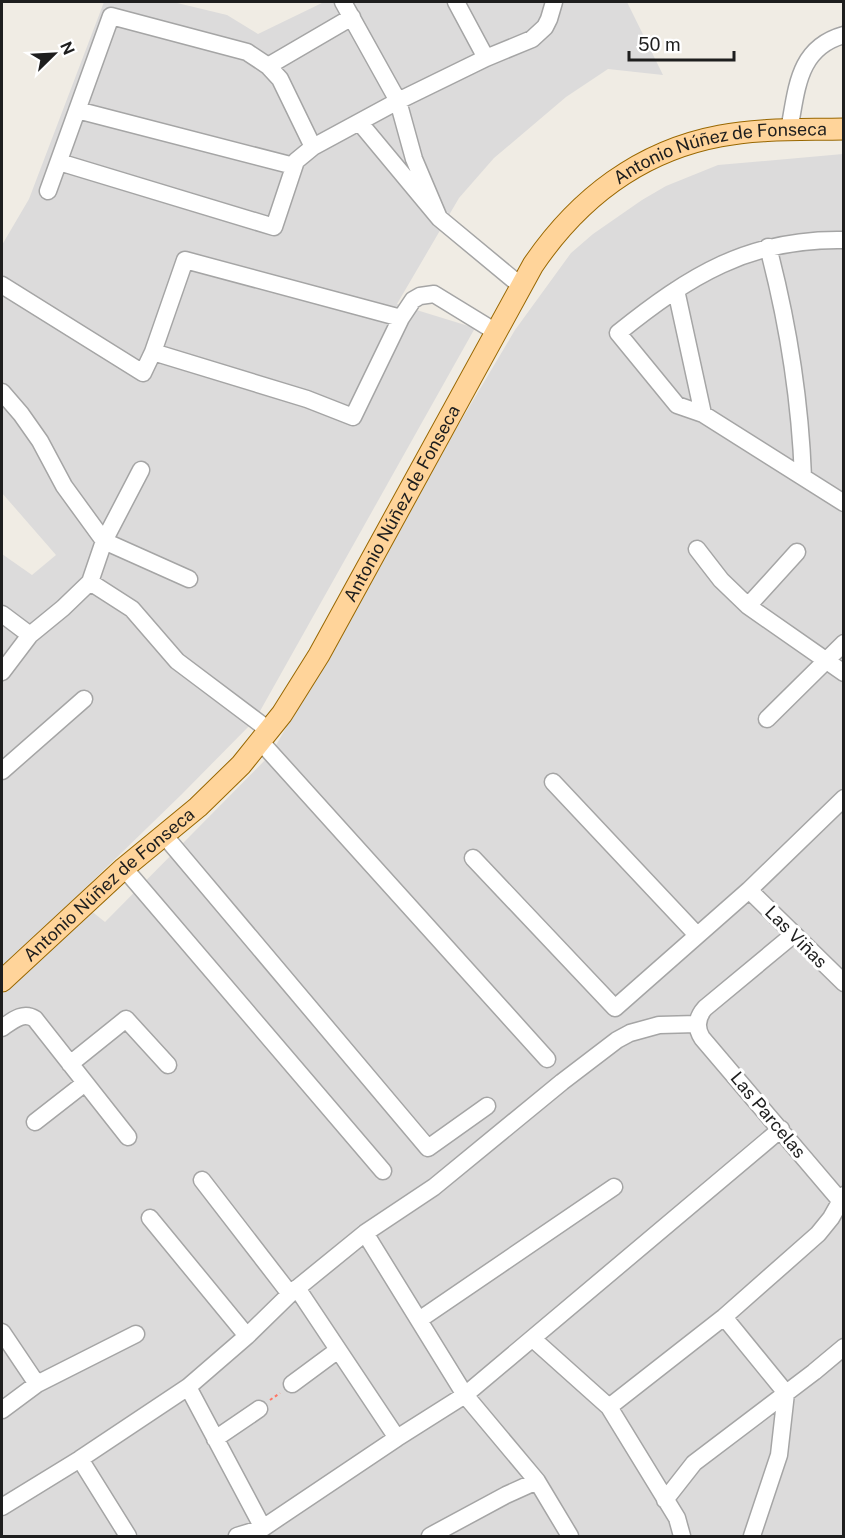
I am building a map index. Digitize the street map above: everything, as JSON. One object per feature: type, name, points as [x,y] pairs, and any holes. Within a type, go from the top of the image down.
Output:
[{"type":"main road","name":"Antonio Núñez de Fonseca","points":[[2,981],[124,868],[220,786],[265,736],[302,685],[521,286],[561,227],[595,194],[634,167],[699,140],[744,132],[843,129]]},
{"type":"street","points":[[343,2],[398,101],[414,159],[439,218]]},
{"type":"street","points":[[456,2],[486,58]]},
{"type":"street","points":[[58,162],[274,227],[296,161],[314,147],[398,101],[486,58],[532,39],[549,19],[554,2]]},
{"type":"street","points":[[48,191],[111,16],[247,52],[268,66],[280,79],[314,147]]},
{"type":"street","points":[[268,66],[352,16]]},
{"type":"street","points":[[789,130],[799,79],[807,61],[819,46],[843,35]]},
{"type":"street","points":[[77,110],[294,166]]},
{"type":"street","points":[[360,123],[439,218],[521,286]]},
{"type":"street","points":[[843,240],[799,241],[768,247],[733,259],[712,268],[676,290],[618,333],[677,405],[703,414],[843,503]]},
{"type":"street","points":[[768,247],[788,327],[800,413],[803,477]]},
{"type":"street","points":[[2,285],[143,373],[153,352],[184,260],[401,318]]},
{"type":"street","points":[[676,290],[703,414]]},
{"type":"street","points":[[153,352],[308,399],[353,417],[401,318],[413,300],[427,294],[434,294],[496,333]]},
{"type":"street","points":[[2,392],[40,441],[64,486],[104,541],[189,579]]},
{"type":"street","points":[[2,672],[30,634],[63,608],[90,582],[104,541],[141,470]]},
{"type":"street","points":[[697,549],[721,580],[748,606],[843,673]]},
{"type":"street","points":[[748,606],[797,552]]},
{"type":"street","points":[[90,582],[132,609],[177,661],[265,736],[547,1059]]},
{"type":"street","points":[[2,614],[30,634]]},
{"type":"street","points":[[767,719],[843,643]]},
{"type":"street","points":[[2,771],[84,699]]},
{"type":"street","points":[[553,782],[697,935]]},
{"type":"street","points":[[473,858],[615,1008],[749,890],[843,798]]},
{"type":"street","points":[[164,836],[428,1148],[487,1106]]},
{"type":"street","points":[[124,868],[383,1171]]},
{"type":"street","name":"Las Viñas","points":[[749,890],[843,983]]},
{"type":"street","points":[[2,1507],[80,1459],[188,1387],[293,1291],[365,1233],[434,1187],[617,1040],[630,1033],[658,1025],[698,1024],[698,1018],[705,1008],[793,935]]},
{"type":"street","points":[[2,1028],[22,1016],[32,1017],[128,1137]]},
{"type":"street","points":[[70,1064],[126,1019],[168,1065]]},
{"type":"street","name":"Las Parcelas","points":[[698,1024],[702,1038],[842,1200]]},
{"type":"street","points":[[35,1122],[86,1083]]},
{"type":"street","points":[[237,1536],[263,1528],[465,1395],[781,1129]]},
{"type":"street","points":[[202,1180],[338,1350],[397,1438]]},
{"type":"street","points":[[419,1320],[614,1187]]},
{"type":"street","points":[[609,1407],[724,1317],[818,1234],[842,1200]]},
{"type":"street","points":[[150,1218],[247,1335]]},
{"type":"street","points":[[365,1233],[465,1395],[537,1481],[570,1536]]},
{"type":"street","points":[[724,1317],[786,1393],[779,1455],[752,1536]]},
{"type":"street","points":[[2,1332],[37,1384]]},
{"type":"street","points":[[2,1410],[37,1384],[136,1334]]},
{"type":"street","points":[[533,1339],[609,1407],[676,1518],[682,1536]]},
{"type":"street","points":[[665,1500],[694,1463],[843,1347]]},
{"type":"street","points":[[292,1384],[338,1350]]},
{"type":"street","points":[[188,1387],[263,1528]]},
{"type":"street","points":[[215,1438],[259,1409]]},
{"type":"street","points":[[80,1459],[128,1536]]},
{"type":"street","points":[[430,1536],[453,1531],[506,1495],[537,1481]]},
{"type":"path","points":[[259,1409],[292,1384]]},
{"type":"shaded area","points":[[104,2],[173,2],[227,15],[258,34],[324,2],[627,2],[663,75],[608,69],[566,97],[494,158],[459,198],[397,304],[475,328],[255,720],[75,898],[105,922],[271,754],[447,444],[515,330],[571,253],[593,234],[642,200],[666,186],[718,165],[843,154],[843,1536],[2,1536],[2,554],[32,575],[56,555],[2,493],[2,245],[29,199]]}]
